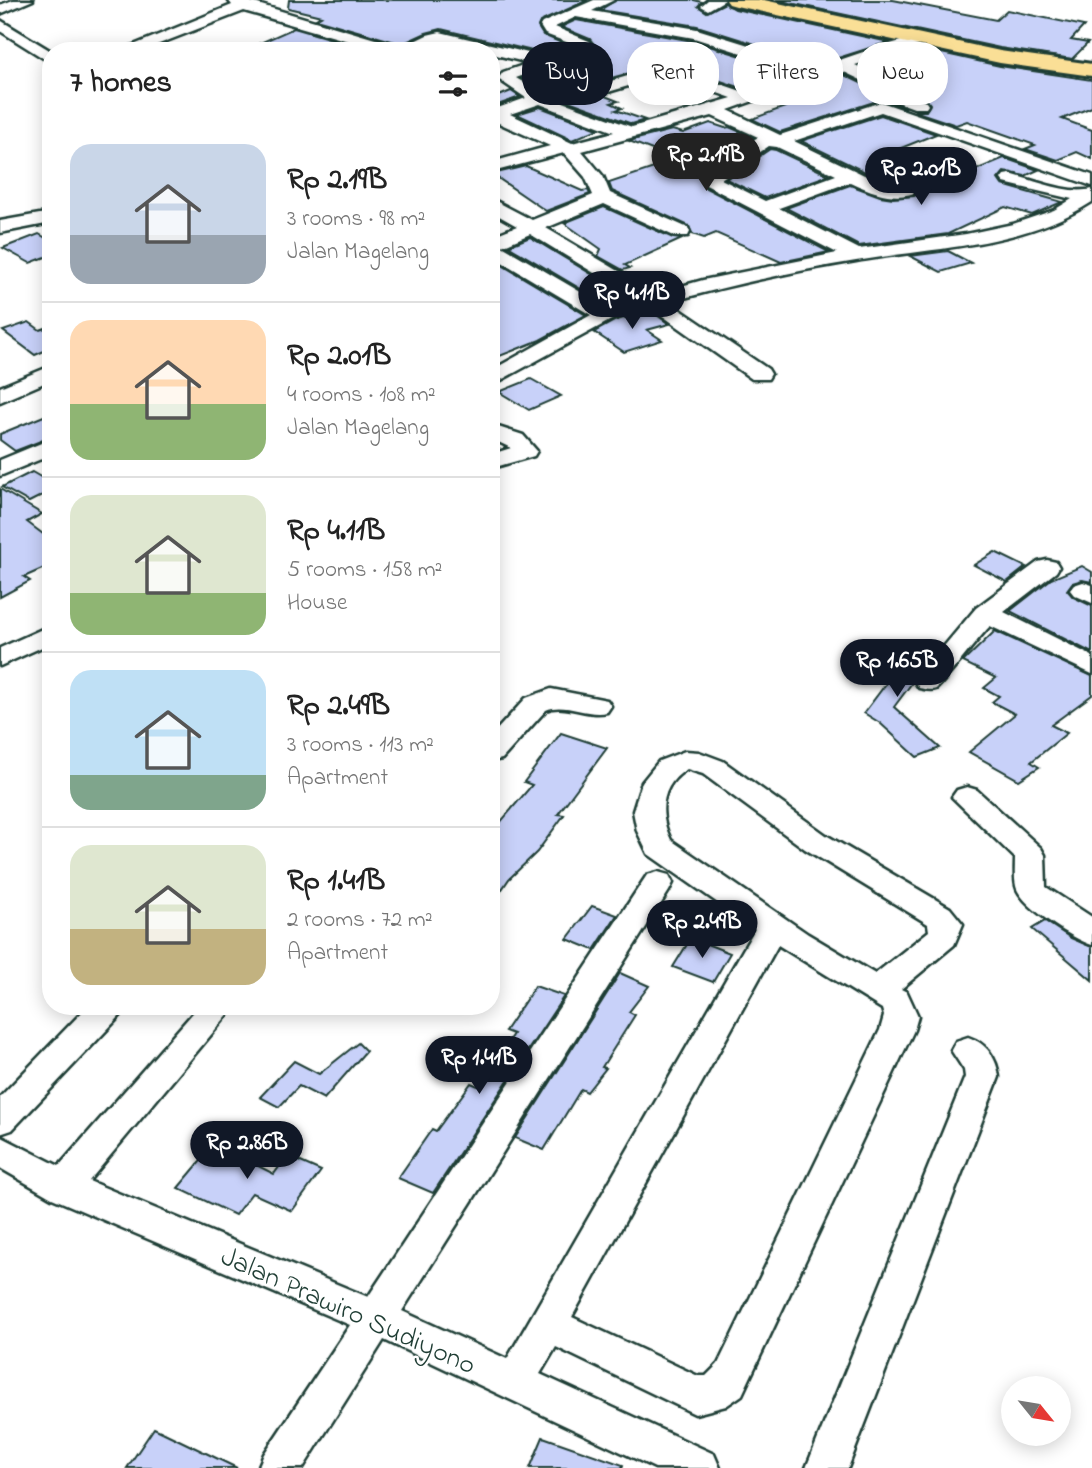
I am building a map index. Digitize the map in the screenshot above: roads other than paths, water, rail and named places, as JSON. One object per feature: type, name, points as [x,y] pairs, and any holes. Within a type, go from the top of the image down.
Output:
[{"type":"highway","points":[[736,0],[1000,57],[1092,70]]},
{"type":"highway","points":[[762,0],[996,50],[1092,64]]},
{"type":"street","points":[[0,10],[26,0]]},
{"type":"street","points":[[576,42],[547,29],[552,22],[607,0]]},
{"type":"street","points":[[148,42],[239,3],[372,42]]},
{"type":"street","points":[[576,13],[697,34],[733,45]]},
{"type":"street","points":[[0,24],[42,52]]},
{"type":"street","points":[[423,42],[440,37],[461,42]]},
{"type":"street","points":[[843,64],[919,41]]},
{"type":"street","points":[[500,51],[522,56]]},
{"type":"street","points":[[843,66],[896,91],[890,94],[970,123],[954,134]]},
{"type":"street","points":[[522,70],[509,75],[506,79],[522,88]]},
{"type":"street","points":[[613,86],[668,70],[733,93]]},
{"type":"street","points":[[500,113],[522,104]]},
{"type":"street","points":[[500,165],[632,133],[733,104]]},
{"type":"street","points":[[557,105],[632,133]]},
{"type":"street","points":[[856,255],[712,181],[711,177],[730,162],[772,140],[879,106],[1090,190]]},
{"type":"street","points":[[714,110],[772,140],[884,191],[895,192],[950,174],[914,158]]},
{"type":"street","points":[[500,118],[568,148],[583,163],[601,189],[602,195]]},
{"type":"street","points":[[763,208],[849,176]]},
{"type":"street","points":[[1010,179],[1049,190],[1090,190]]},
{"type":"street","points":[[500,375],[606,315],[653,300],[703,286],[856,255],[966,240],[1018,229],[1061,214],[1090,190]]},
{"type":"street","points":[[500,240],[596,201],[602,195]]},
{"type":"street","points":[[602,195],[681,232]]},
{"type":"street","points":[[500,208],[653,300],[760,374]]},
{"type":"street","points":[[0,227],[42,219]]},
{"type":"street","points":[[500,253],[606,315]]},
{"type":"street","points":[[2,392],[42,376]]},
{"type":"street","points":[[500,434],[515,439],[526,451],[500,459]]},
{"type":"street","points":[[0,469],[41,451]]},
{"type":"street","points":[[929,682],[952,648],[985,613],[1047,567]]},
{"type":"street","points":[[985,613],[1092,666]]},
{"type":"street","points":[[0,658],[42,637]]},
{"type":"street","points":[[500,743],[536,704],[551,698],[597,706]]},
{"type":"street","points":[[547,1324],[695,1395],[710,1395],[722,1390],[732,1377],[897,1030],[901,1016],[895,1001],[772,926],[659,847],[647,824],[648,801],[657,780],[681,760],[713,767],[784,821],[852,867],[939,916],[947,924],[943,937],[877,990]]},
{"type":"street","points":[[967,797],[1030,855],[1031,887],[1035,894],[1092,933]]},
{"type":"street","points":[[279,1468],[658,883]]},
{"type":"street","points":[[515,1382],[772,926]]},
{"type":"street","points":[[0,1120],[100,1015]]},
{"type":"street","points":[[65,1187],[81,1164],[211,1015]]},
{"type":"street","points":[[827,1468],[982,1077],[981,1066],[968,1050]]},
{"type":"street","name":"Jalan Prawiro Sudiyono","points":[[0,1151],[65,1187],[377,1318],[699,1468]]}]
